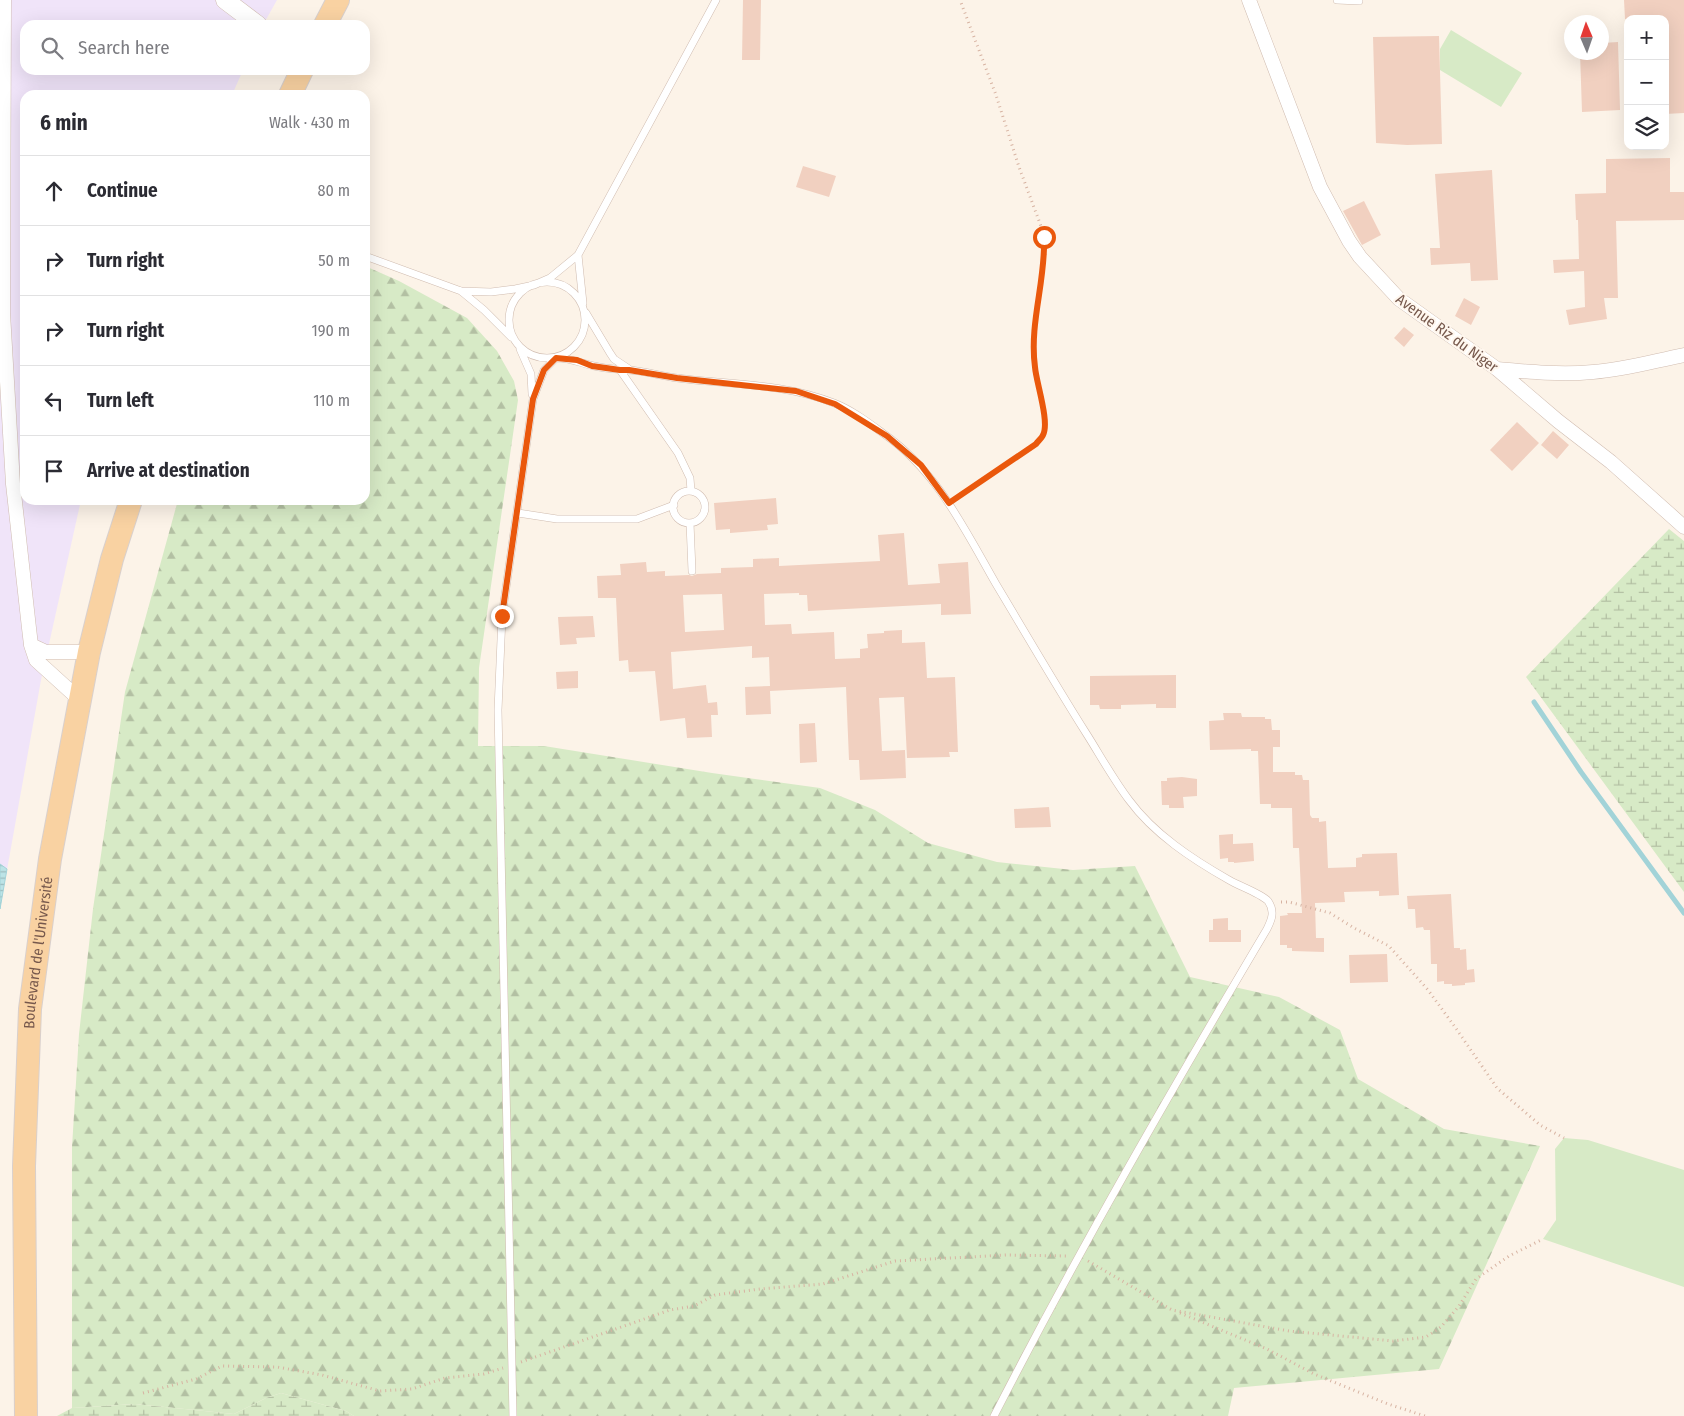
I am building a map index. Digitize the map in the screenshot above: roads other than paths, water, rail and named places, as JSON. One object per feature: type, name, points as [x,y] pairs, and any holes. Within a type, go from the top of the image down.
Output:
[{"type":"main road","points":[[328,20],[338,0]]},
{"type":"main road","points":[[292,90],[300,75]]},
{"type":"main road","name":"Boulevard de l'Université","points":[[26,1416],[24,1166],[30,1009],[50,859],[89,652],[112,558],[129,505]]},
{"type":"street","points":[[4,0],[2,313],[6,484],[31,646],[36,660],[80,700]]},
{"type":"street","points":[[226,0],[252,20]]},
{"type":"street","name":"Avenue Riz du Niger","points":[[1249,0],[1320,187],[1349,241],[1373,272],[1399,299],[1497,369],[1558,421],[1611,462],[1684,528]]},
{"type":"street","points":[[1497,369],[1542,372],[1593,372],[1622,369],[1684,354]]},
{"type":"street","points":[[31,646],[46,652],[89,652]]},
{"type":"lane","points":[[513,1416],[498,710],[502,616],[533,399],[531,374],[524,355],[510,329],[510,311],[518,295],[550,278],[578,256],[716,0]]},
{"type":"lane","points":[[1337,0],[1359,1]]},
{"type":"lane","points":[[533,399],[544,370],[556,358],[572,350],[578,343],[585,326],[578,256]]},
{"type":"lane","points":[[370,258],[461,290],[501,292],[543,283],[563,286],[578,298],[610,353],[629,370]]},
{"type":"lane","points":[[461,290],[528,354],[542,358],[577,360],[592,366],[677,378],[796,391],[835,404],[887,436],[921,465],[949,503],[1050,675],[1138,813],[1182,851],[1213,871],[1268,901],[1272,910],[1272,919],[1267,929],[1078,1256],[994,1416]]},
{"type":"lane","points":[[620,370],[678,453],[690,478],[691,491]]},
{"type":"lane","points":[[691,491],[703,499],[705,506],[704,513],[700,519],[690,523],[680,520],[675,515],[674,505],[678,496],[684,492],[691,491]]},
{"type":"lane","points":[[518,513],[556,519],[637,520],[674,505]]},
{"type":"lane","points":[[690,523],[692,570]]},
{"type":"water","points":[[0,864],[7,869],[0,909]]},
{"type":"waterway","points":[[1534,702],[1581,772],[1684,913]]}]
